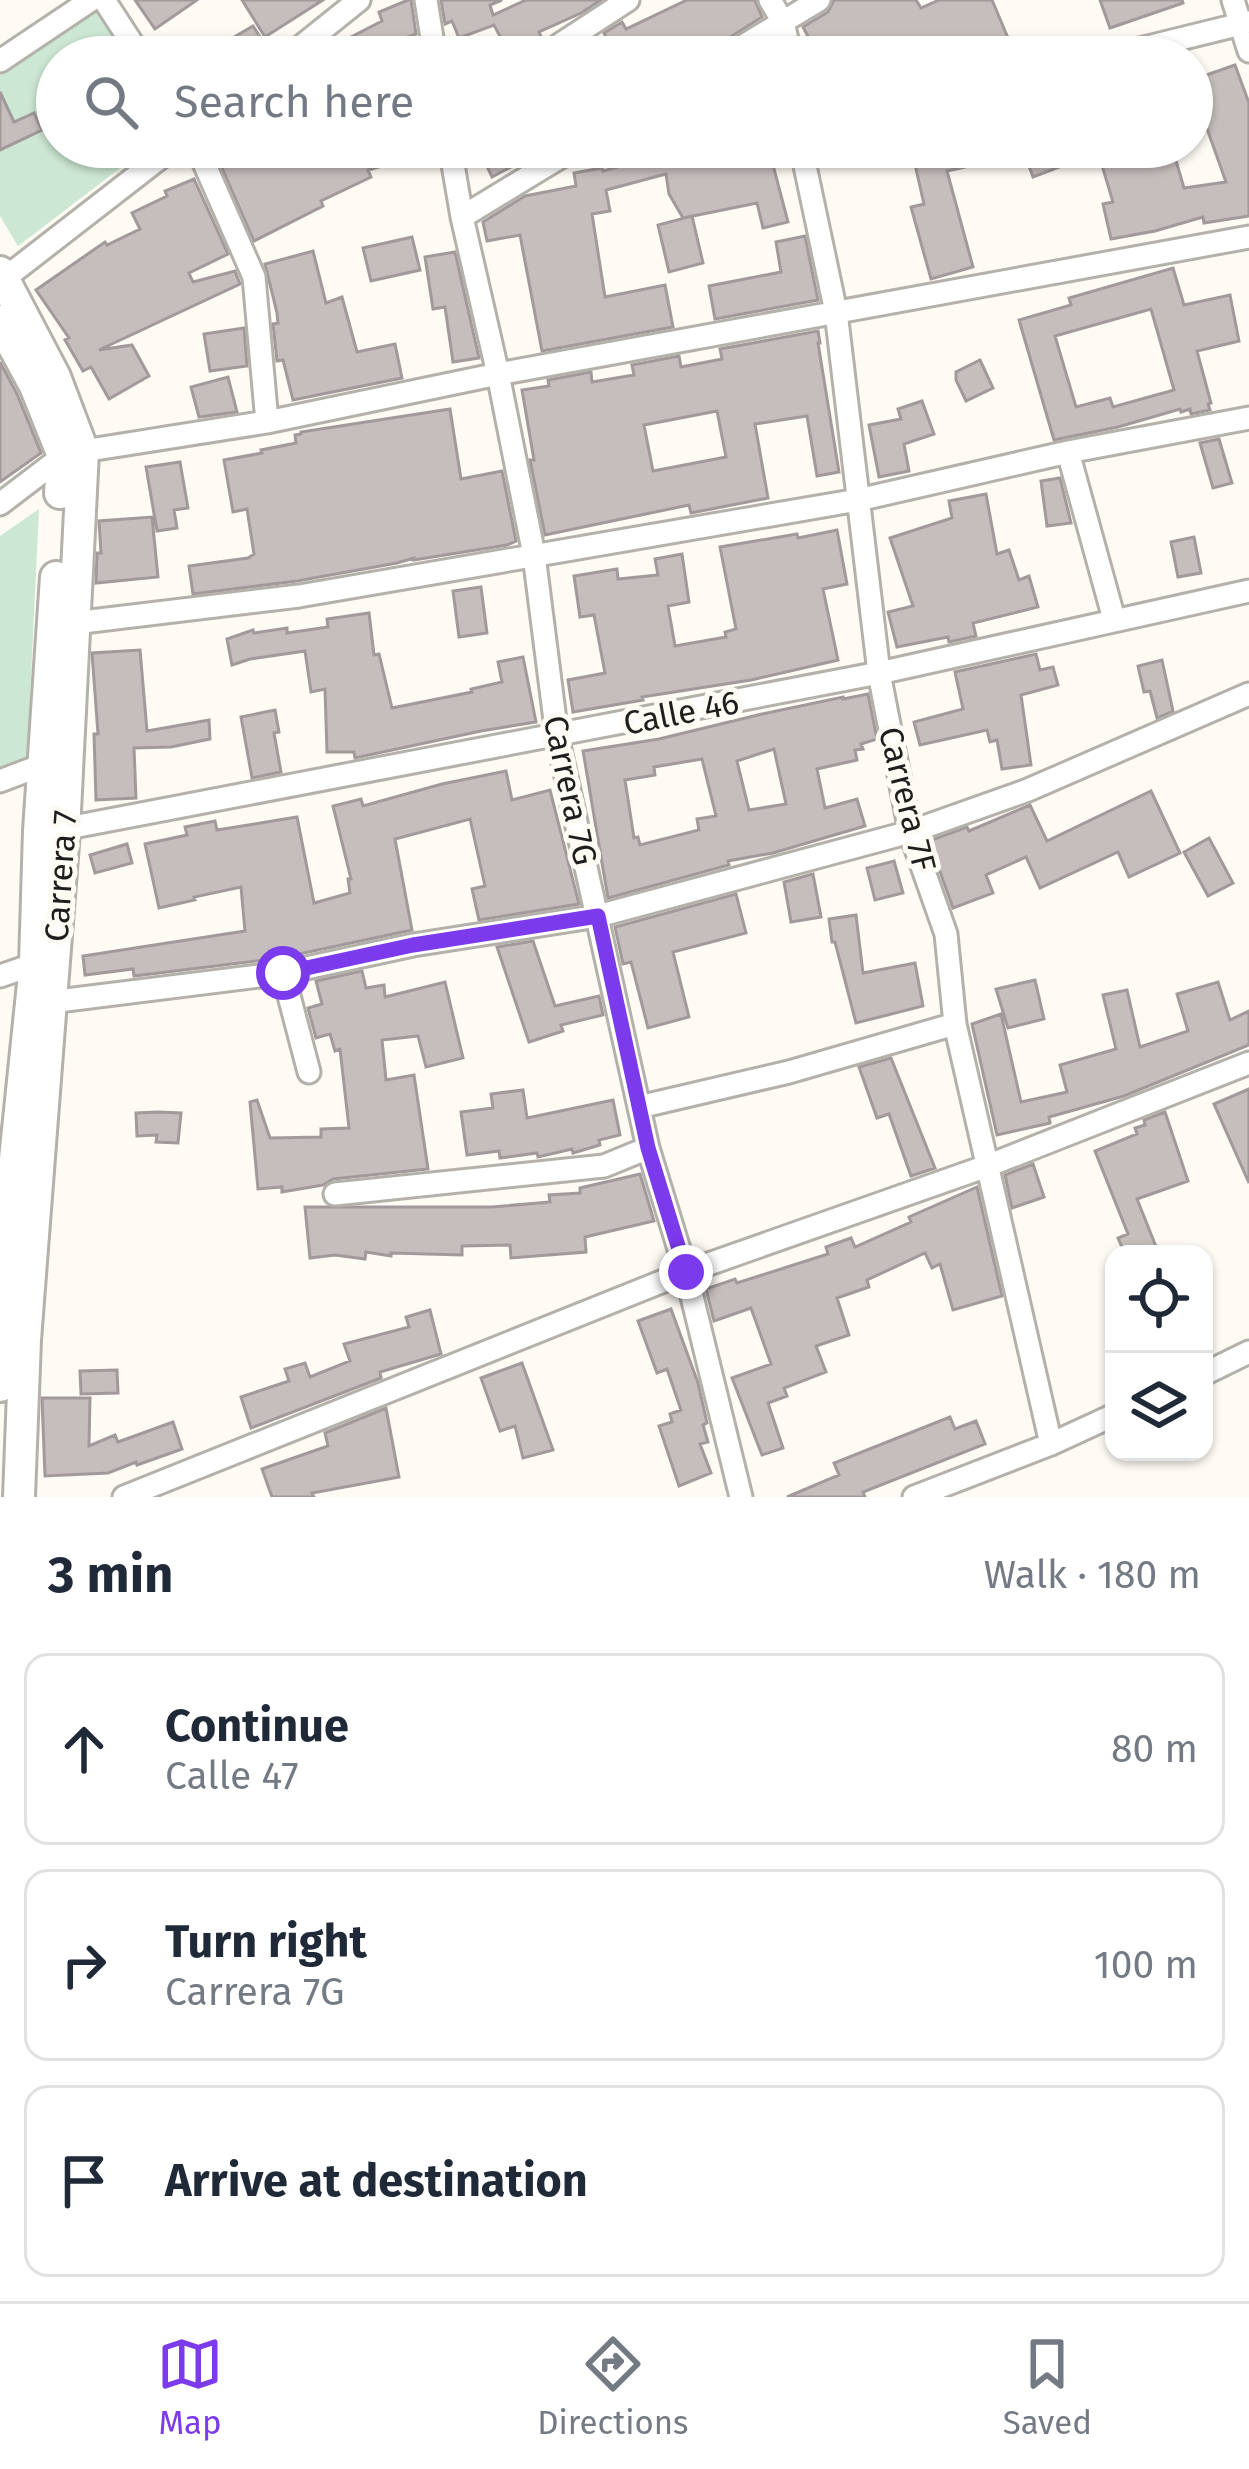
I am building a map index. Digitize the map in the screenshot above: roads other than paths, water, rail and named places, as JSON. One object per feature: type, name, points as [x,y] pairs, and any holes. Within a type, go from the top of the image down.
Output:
[{"type":"street","points":[[38,36],[91,0]]},
{"type":"street","points":[[104,0],[127,36]]},
{"type":"street","points":[[314,36],[359,0]]},
{"type":"street","points":[[426,0],[432,36]]},
{"type":"street","points":[[573,36],[628,0]]},
{"type":"street","points":[[770,0],[786,36]]},
{"type":"street","points":[[760,36],[819,0]]},
{"type":"street","points":[[1233,0],[1246,23],[1249,52]]},
{"type":"street","points":[[1193,36],[1246,23]]},
{"type":"street","points":[[0,62],[36,37]]},
{"type":"street","points":[[1,278],[146,168]]},
{"type":"street","points":[[205,168],[254,277],[267,422]]},
{"type":"street","name":"Carrera 7G","points":[[454,168],[534,555],[557,736],[648,1148],[686,1272],[741,1497]]},
{"type":"street","points":[[462,217],[542,168]]},
{"type":"street","name":"Carrera 7F","points":[[805,168],[836,312],[879,673],[910,832],[946,934],[956,1024],[1051,1444]]},
{"type":"street","points":[[0,504],[73,454],[267,422],[498,374],[1249,237]]},
{"type":"street","name":"Carrera 7","points":[[1,278],[55,377],[73,454],[74,623],[56,760]]},
{"type":"street","name":"Carrera 7","points":[[0,321],[73,454],[45,966],[18,1160],[10,1346],[19,1497]]},
{"type":"street","points":[[74,623],[299,596],[858,500],[1068,452],[1249,418]]},
{"type":"street","points":[[1068,452],[1114,619]]},
{"type":"street","name":"Calle 46","points":[[51,831],[879,673],[1249,591]]},
{"type":"street","points":[[41,1003],[283,973],[413,945],[598,916],[910,832],[1028,790],[1249,694]]},
{"type":"street","points":[[0,781],[56,760]]},
{"type":"street","points":[[0,976],[45,966]]},
{"type":"street","points":[[283,973],[309,1072]]},
{"type":"street","points":[[640,1107],[790,1072],[956,1024]]},
{"type":"street","points":[[124,1497],[686,1272],[987,1166],[1249,1063]]},
{"type":"street","points":[[335,1194],[604,1166],[648,1148]]},
{"type":"street","name":"Carrera 7","points":[[0,1385],[10,1346]]},
{"type":"street","points":[[1213,1370],[1249,1352]]},
{"type":"street","points":[[914,1497],[1105,1419]]}]
